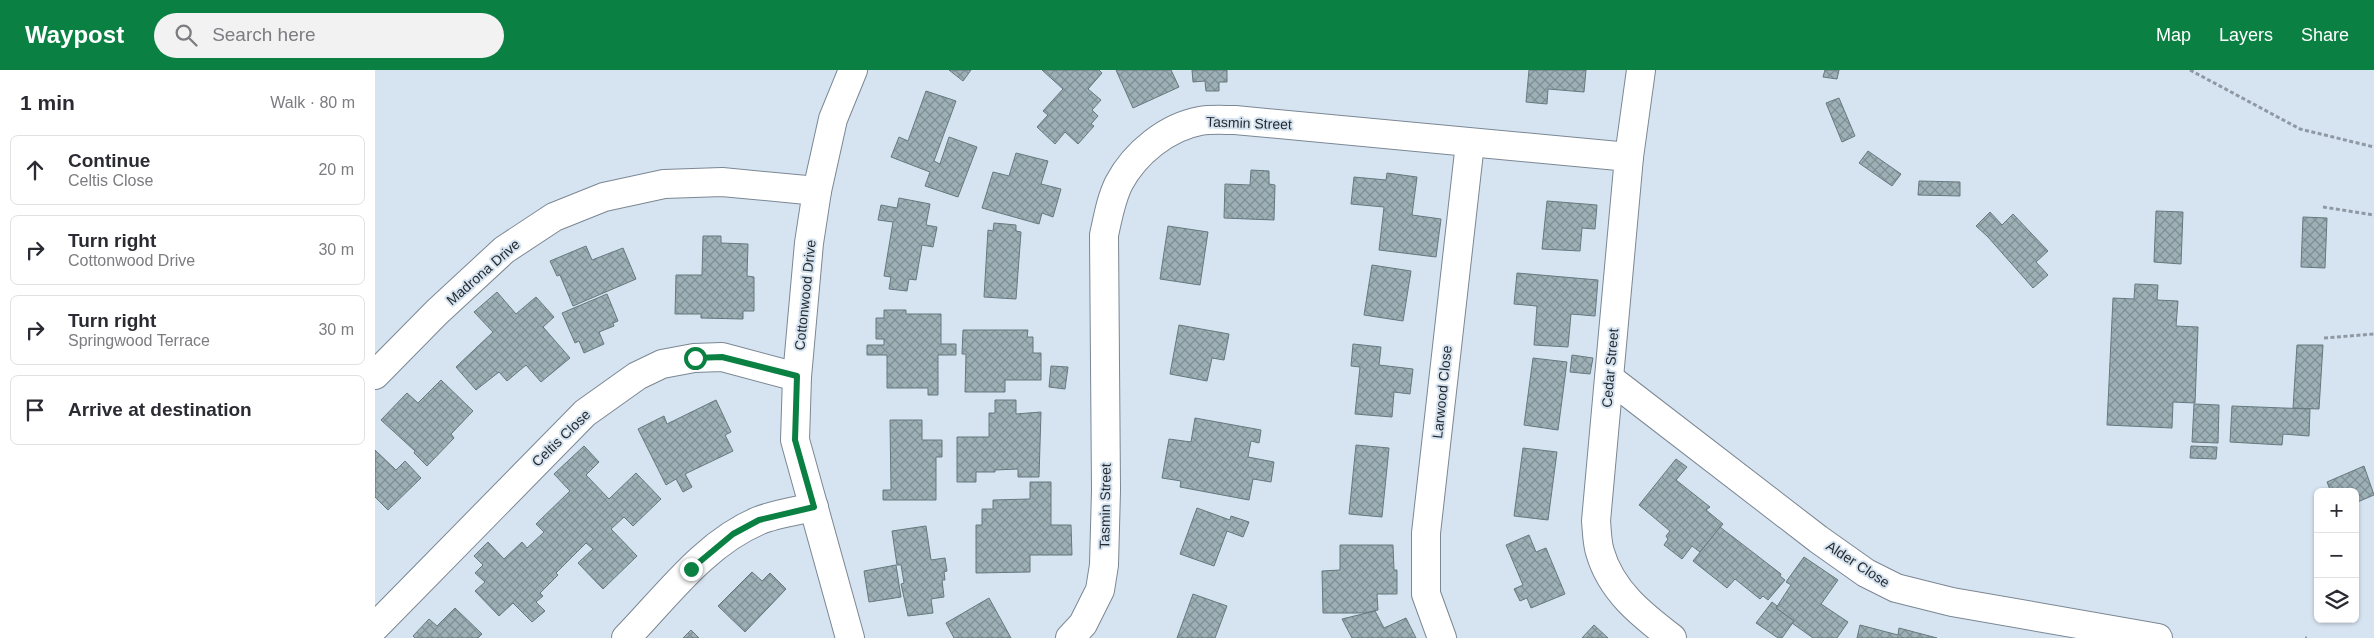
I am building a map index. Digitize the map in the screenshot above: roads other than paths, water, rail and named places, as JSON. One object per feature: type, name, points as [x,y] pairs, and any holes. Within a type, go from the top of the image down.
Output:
[{"type":"street","name":"Cottonwood Drive","points":[[850,638],[795,440],[797,376],[809,243],[817,191],[833,119],[853,70]]},
{"type":"street","name":"Cedar Street","points":[[1641,70],[1629,157],[1596,521],[1599,551],[1608,573],[1621,592],[1641,614],[1672,638]]},
{"type":"street","name":"Tasmin Street","points":[[1070,638],[1083,624],[1100,590],[1104,566],[1106,480],[1104,234],[1110,207],[1119,182],[1143,152],[1170,131],[1200,121],[1235,120],[1629,157]]},
{"type":"street","name":"Larwood Close","points":[[1442,638],[1426,594],[1426,533],[1470,143]]},
{"type":"street","name":"Madrona Drive","points":[[375,375],[437,312],[504,250],[554,217],[604,197],[664,184],[722,182],[817,191]]},
{"type":"street","name":"Celtis Close","points":[[375,627],[585,413],[637,376],[662,364],[695,358],[722,357],[797,376]]},
{"type":"street","name":"Alder Close","points":[[1609,378],[1818,539],[1866,573],[1896,588],[1952,602],[2158,638]]},
{"type":"street","points":[[626,638],[691,569],[733,534],[759,520],[814,507]]}]
